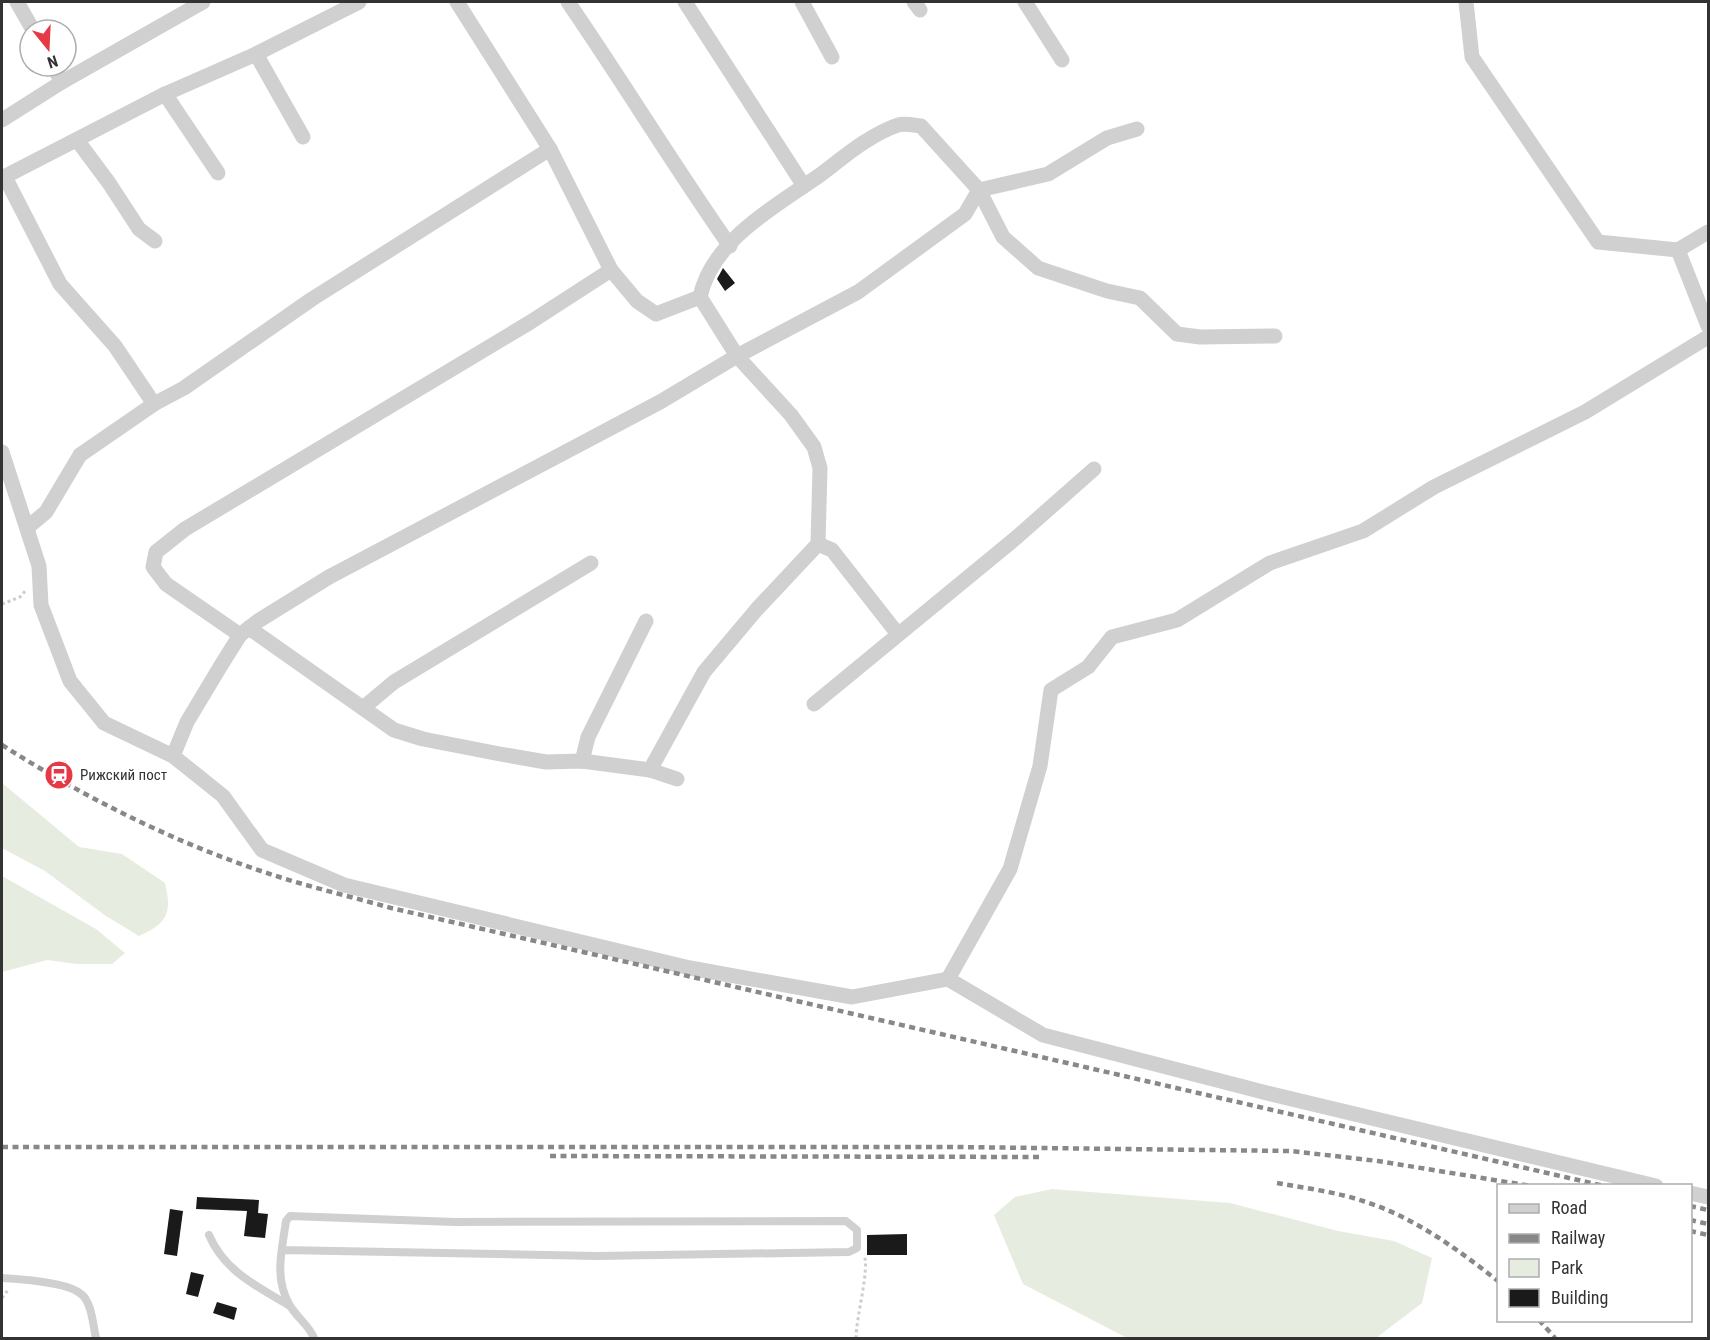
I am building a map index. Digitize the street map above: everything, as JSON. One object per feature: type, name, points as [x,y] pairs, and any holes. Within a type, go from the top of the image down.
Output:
[{"type":"street","points":[[17,2],[26,18]]},
{"type":"street","points":[[2,120],[186,6],[203,2]]},
{"type":"street","points":[[154,404],[115,346],[60,284],[3,178],[165,94],[256,54],[360,2]]},
{"type":"street","points":[[457,2],[550,148],[611,270],[637,300],[656,314],[700,297]]},
{"type":"street","points":[[568,2],[634,98],[669,158],[730,246]]},
{"type":"street","points":[[685,2],[804,186]]},
{"type":"street","points":[[802,2],[832,57]]},
{"type":"street","points":[[1025,2],[1062,60]]},
{"type":"street","points":[[1466,2],[1472,57],[1598,242],[1678,250],[1708,231]]},
{"type":"street","points":[[256,54],[303,137]]},
{"type":"street","points":[[60,78],[62,82]]},
{"type":"street","points":[[165,94],[218,173]]},
{"type":"street","points":[[650,770],[704,672],[757,609],[818,544],[820,468],[814,447],[792,415],[736,356],[700,297],[704,280],[730,246],[761,215],[867,140],[900,124],[921,126],[979,190],[1003,237],[1038,268],[1140,298],[1177,334],[1200,338],[1275,336]]},
{"type":"street","points":[[173,756],[187,722],[245,632],[329,577],[660,402],[736,356],[858,292],[965,214],[979,190],[1048,174],[1107,138],[1137,129]]},
{"type":"street","points":[[77,140],[110,183],[139,230],[155,241]]},
{"type":"street","points":[[28,527],[46,512],[80,455],[154,404],[184,388],[312,299],[550,148]]},
{"type":"street","points":[[1678,250],[1708,326]]},
{"type":"street","points":[[611,270],[529,322],[185,529],[156,552],[153,567],[166,584],[245,632],[394,730],[423,739],[546,762],[582,761],[650,770],[677,779]]},
{"type":"street","points":[[948,979],[1010,869],[1040,766],[1051,690],[1088,667],[1112,637],[1177,620],[1270,563],[1364,531],[1434,487],[1585,412],[1708,337]]},
{"type":"street","points":[[2,452],[28,527],[40,572],[41,605],[70,681],[104,723],[173,756],[223,796],[262,850],[344,885],[690,968],[852,997],[948,979],[1043,1035],[1267,1093],[1652,1184]]},
{"type":"street","points":[[814,704],[897,633],[1017,537],[1094,469]]},
{"type":"street","points":[[818,544],[832,549],[897,633]]},
{"type":"street","points":[[363,708],[394,682],[591,563]]},
{"type":"street","points":[[582,761],[588,737],[646,621]]},
{"type":"street","points":[[1692,1193],[1708,1197]]},
{"type":"lane","points":[[282,1250],[597,1256],[849,1252],[857,1248],[857,1230],[846,1221],[455,1222],[290,1216],[286,1221],[278,1262],[282,1288],[290,1306],[314,1338]]},
{"type":"lane","points":[[209,1235],[215,1250],[242,1278],[290,1306]]},
{"type":"lane","points":[[2,1278],[67,1288],[81,1294],[88,1304],[96,1338]]},
{"type":"path","points":[[2,604],[20,597],[40,572]]},
{"type":"path","points":[[856,1338],[856,1320],[866,1268],[866,1258],[857,1248]]},
{"type":"green space","points":[[2,783],[79,847],[122,854],[165,883],[168,902],[166,916],[162,921],[139,936],[106,916],[45,871],[2,848]]},
{"type":"green space","points":[[2,876],[96,929],[125,953],[112,964],[77,964],[47,960],[2,972]]},
{"type":"green space","points":[[1052,1189],[1230,1203],[1338,1231],[1394,1241],[1432,1258],[1422,1303],[1376,1338],[1127,1338],[1023,1284],[994,1215],[1015,1197]]},
{"type":"building","points":[[723,268],[735,283],[725,291],[717,279]]},
{"type":"building","points":[[197,1197],[259,1200],[258,1213],[268,1214],[265,1238],[244,1236],[247,1211],[196,1209]]},
{"type":"building","points":[[170,1209],[183,1211],[177,1256],[164,1254]]},
{"type":"building","points":[[907,1234],[907,1255],[867,1255],[867,1235]]},
{"type":"building","points":[[191,1272],[204,1275],[198,1297],[186,1294]]},
{"type":"building","points":[[217,1302],[237,1308],[234,1320],[213,1313]]},
{"type":"railway","points":[[2,745],[96,800],[162,832],[229,860],[311,886],[391,908],[1595,1184]]},
{"type":"railway","points":[[2,1147],[954,1147],[1291,1151],[1378,1161],[1519,1184]]},
{"type":"railway","points":[[550,1156],[1042,1157]]},
{"type":"railway","points":[[1277,1183],[1342,1195],[1382,1208],[1434,1235],[1497,1280]]},
{"type":"railway","points":[[1692,1206],[1708,1210]]},
{"type":"railway","points":[[1692,1220],[1708,1224]]},
{"type":"railway","points":[[1692,1231],[1708,1235]]},
{"type":"railway","points":[[1541,1322],[1555,1338]]},
{"type":"place","name":"Рижский пост","points":[[59,775]]}]
